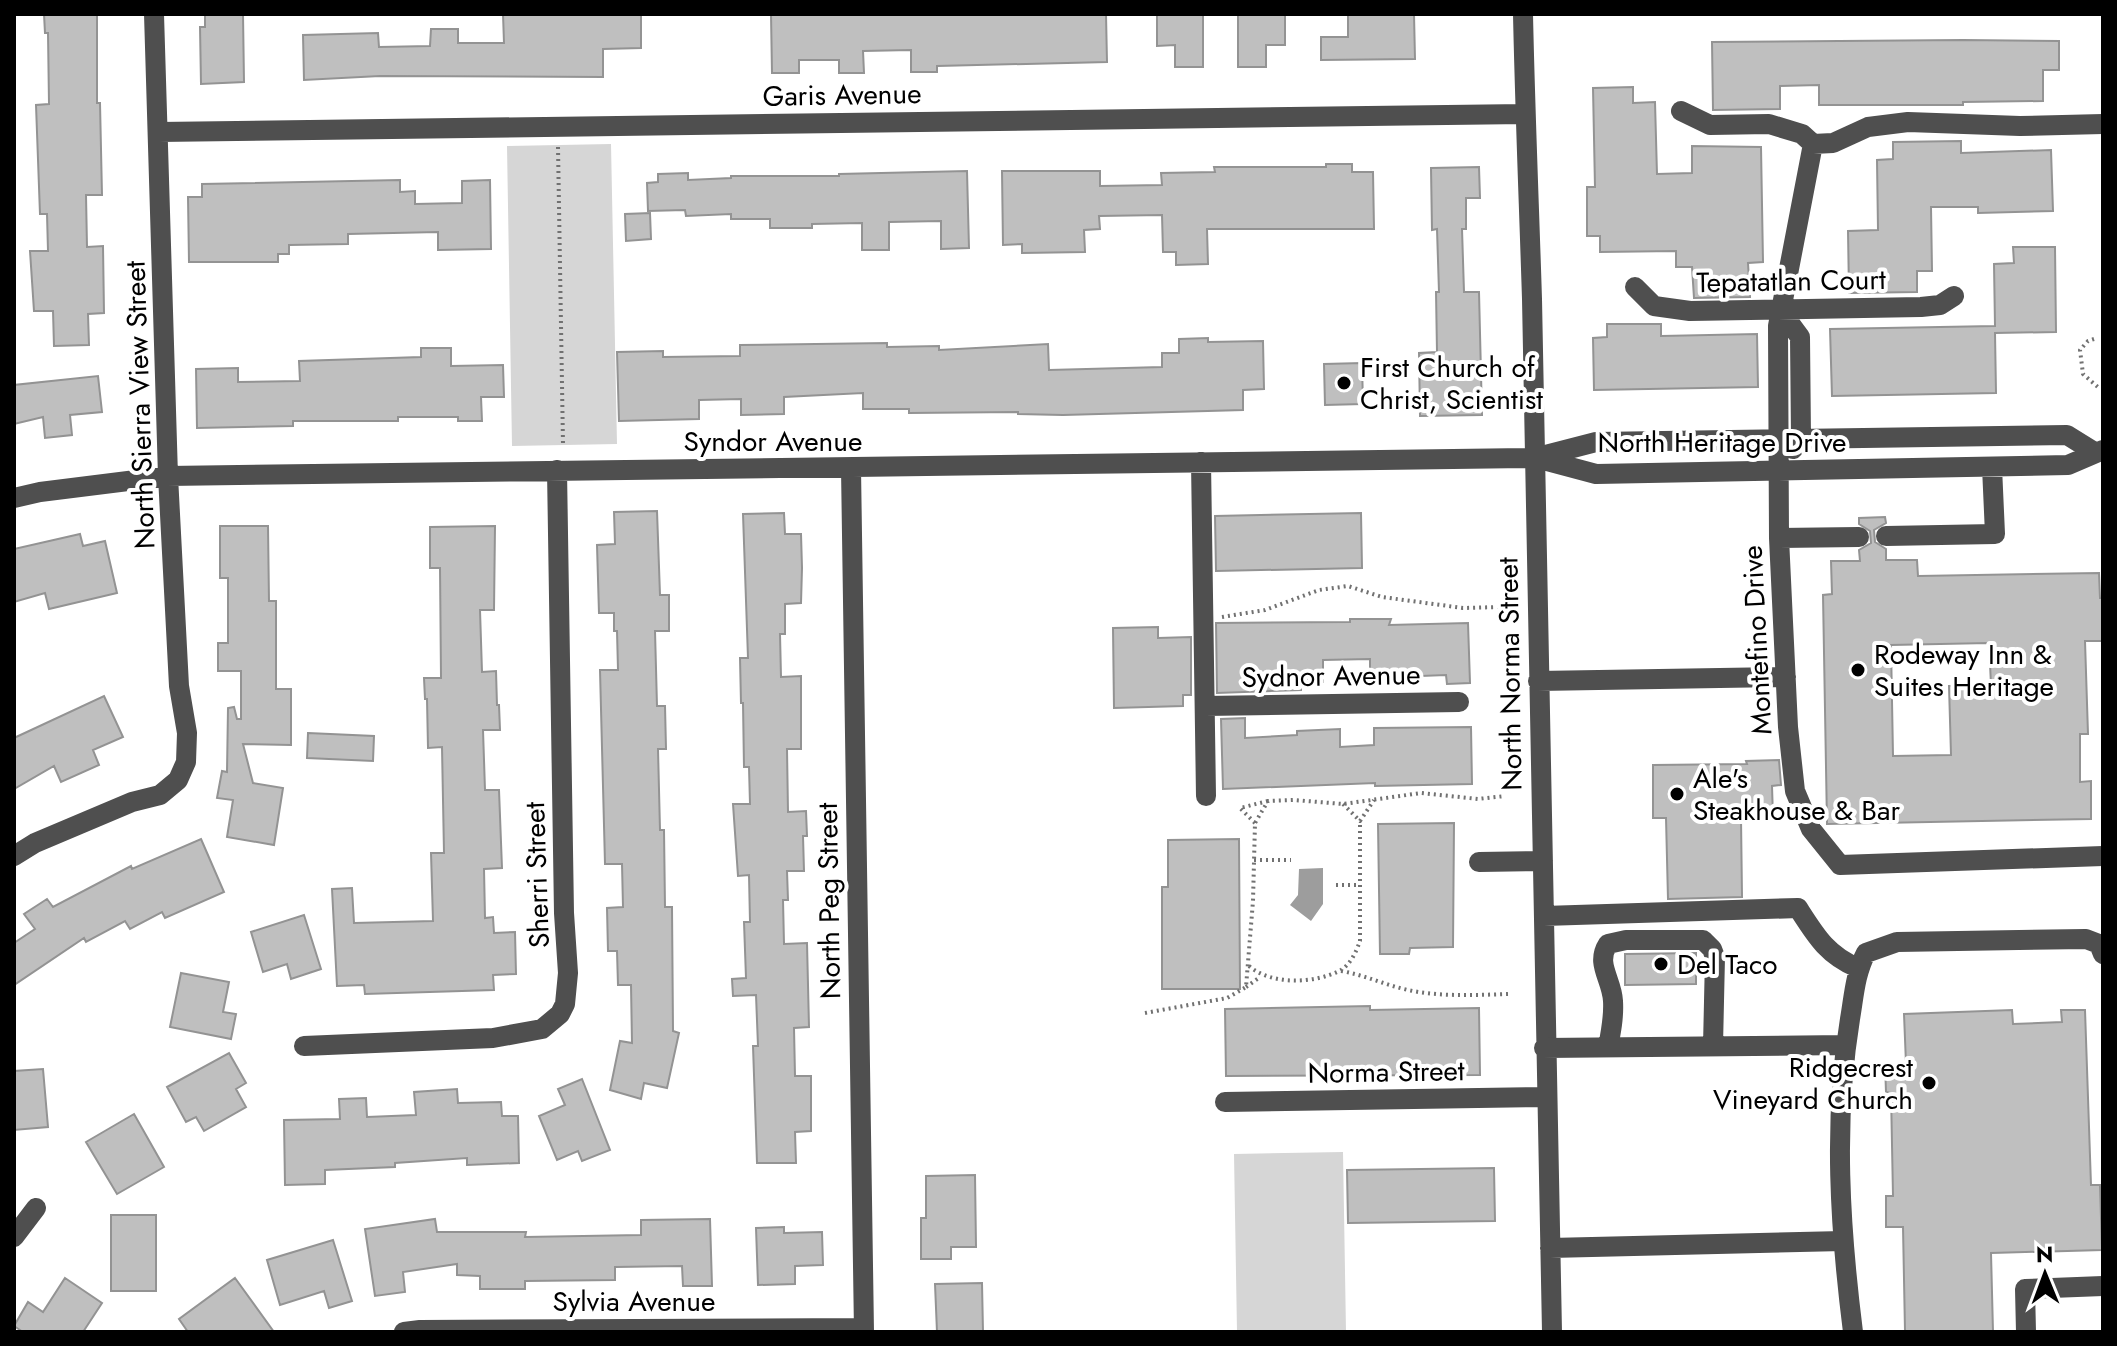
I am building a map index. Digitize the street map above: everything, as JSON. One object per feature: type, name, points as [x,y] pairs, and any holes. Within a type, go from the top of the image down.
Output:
[{"type":"street","name":"North Sierra View Street","points":[[14,856],[35,843],[132,802],[160,795],[178,780],[186,762],[187,733],[179,686],[168,476],[154,14]]},
{"type":"street","name":"North Norma Street","points":[[1523,14],[1552,1332]]},
{"type":"street","points":[[1681,111],[1710,125],[1769,124],[1802,134],[1813,144],[1833,143],[1868,127],[1908,122],[2020,126],[2103,124]]},
{"type":"street","name":"Garis Avenue","points":[[159,132],[1525,114]]},
{"type":"street","points":[[1778,470],[1790,438],[1800,337],[1780,310],[1813,144]]},
{"type":"street","name":"Tepatatlan Court","points":[[1635,287],[1654,306],[1671,309],[1921,307],[1940,305],[1954,296]]},
{"type":"street","name":"North Heritage Drive","points":[[1534,458],[1596,442],[1790,438],[2067,435],[2100,451]]},
{"type":"street","name":"North Heritage Drive","points":[[1534,458],[1596,474],[2068,465],[2100,451]]},
{"type":"street","name":"Syndor Avenue","points":[[14,498],[168,476],[1534,458]]},
{"type":"street","name":"Sydnor Avenue","points":[[1201,462],[1206,796]]},
{"type":"street","points":[[1886,536],[1995,534],[1992,467]]},
{"type":"street","name":"North Peg Street","points":[[851,468],[864,1330]]},
{"type":"street","name":"Sherri Street","points":[[304,1046],[493,1038],[542,1029],[560,1014],[565,1004],[568,973],[564,913],[557,470]]},
{"type":"street","name":"Montefino Drive","points":[[1778,470],[1786,677],[1795,791],[1811,829],[1840,865],[2103,856]]},
{"type":"street","points":[[1779,538],[1859,537]]},
{"type":"street","points":[[1538,681],[1786,677]]},
{"type":"street","name":"Sydnor Avenue","points":[[1205,706],[1459,702]]},
{"type":"street","points":[[1479,862],[1543,861]]},
{"type":"street","points":[[1544,916],[1798,908],[1819,941],[1839,960],[1858,968]]},
{"type":"street","points":[[1853,1332],[1843,1241],[1840,1169],[1846,1045],[1858,968],[1866,953],[1897,942],[2086,939],[2099,944],[2103,954]]},
{"type":"street","points":[[1608,1047],[1613,996],[1603,969],[1602,952],[1608,944],[1626,940],[1703,940],[1712,949],[1715,957],[1713,1046]]},
{"type":"street","points":[[1544,1048],[1846,1045]]},
{"type":"street","name":"Norma Street","points":[[1225,1102],[1547,1097]]},
{"type":"street","points":[[14,1237],[36,1208]]},
{"type":"street","points":[[1550,1248],[1843,1241]]},
{"type":"street","points":[[2026,1332],[2025,1289],[2103,1286]]},
{"type":"street","name":"Sylvia Avenue","points":[[404,1332],[864,1330]]},
{"type":"path","points":[[558,144],[563,444]]},
{"type":"path","points":[[2094,339],[2080,350],[2083,374],[2100,389]]},
{"type":"path","points":[[1203,620],[1265,610],[1319,590],[1348,586],[1382,597],[1463,608],[1501,607]]},
{"type":"path","points":[[1255,823],[1240,808],[1268,801],[1343,804],[1421,793],[1478,799],[1505,796]]},
{"type":"path","points":[[1341,971],[1355,955],[1360,941],[1360,821],[1375,800]]},
{"type":"path","points":[[1246,987],[1255,823],[1268,801]]},
{"type":"path","points":[[1343,804],[1360,821]]},
{"type":"path","points":[[1254,860],[1291,860]]},
{"type":"path","points":[[1336,885],[1360,885]]},
{"type":"path","points":[[1249,966],[1261,976],[1307,979],[1341,971],[1370,976],[1408,990],[1459,995],[1509,994]]},
{"type":"path","points":[[1145,1013],[1227,998],[1261,976]]},
{"type":"shaded area","points":[[611,144],[617,444],[512,446],[507,146]]},
{"type":"shaded area","points":[[1323,868],[1323,904],[1311,921],[1290,905],[1298,895],[1299,869]]},
{"type":"shaded area","points":[[1343,1152],[1346,1332],[1237,1332],[1234,1154]]},
{"type":"building","points":[[44,14],[97,14],[97,103],[100,103],[102,195],[86,195],[87,247],[103,246],[104,313],[88,314],[89,345],[54,346],[53,311],[34,311],[30,251],[48,251],[47,214],[40,214],[36,105],[49,104],[48,33],[45,33]]},
{"type":"building","points":[[205,14],[243,14],[244,82],[201,84],[200,27],[205,27]]},
{"type":"building","points":[[503,14],[641,14],[641,48],[603,49],[603,77],[380,76],[304,80],[303,35],[378,33],[379,47],[430,46],[431,29],[458,29],[458,43],[504,43]]},
{"type":"building","points":[[771,14],[1106,14],[1107,62],[937,66],[937,72],[911,72],[911,50],[863,51],[864,73],[839,73],[839,60],[799,60],[799,73],[772,73]]},
{"type":"building","points":[[1157,14],[1203,14],[1203,67],[1175,67],[1175,45],[1157,46]]},
{"type":"building","points":[[1238,14],[1285,14],[1285,45],[1266,45],[1266,67],[1238,67]]},
{"type":"building","points":[[1348,14],[1414,14],[1415,59],[1321,60],[1321,37],[1348,37]]},
{"type":"building","points":[[2059,41],[2059,70],[2043,70],[2043,101],[1963,102],[1963,105],[1819,105],[1819,85],[1780,86],[1780,109],[1713,110],[1712,42]]},
{"type":"building","points":[[1633,87],[1633,103],[1655,102],[1657,174],[1692,173],[1692,146],[1761,147],[1763,262],[1748,263],[1750,297],[1694,298],[1692,267],[1676,267],[1676,251],[1600,252],[1600,236],[1587,236],[1587,187],[1595,187],[1593,88]]},
{"type":"building","points":[[1961,141],[1961,153],[2051,150],[2053,211],[1978,213],[1978,207],[1931,207],[1932,271],[1917,271],[1917,292],[1849,293],[1848,231],[1878,230],[1877,160],[1893,159],[1893,142]]},
{"type":"building","points":[[1326,164],[1352,164],[1352,172],[1373,172],[1374,229],[1207,229],[1208,264],[1176,265],[1176,252],[1163,252],[1162,215],[1099,216],[1100,229],[1084,230],[1085,252],[1022,253],[1022,244],[1003,245],[1002,171],[1100,171],[1100,186],[1162,185],[1161,173],[1215,172],[1214,167],[1326,167]]},
{"type":"building","points":[[1479,167],[1480,198],[1466,198],[1466,229],[1462,229],[1464,292],[1479,292],[1482,415],[1420,416],[1419,353],[1437,352],[1437,229],[1432,230],[1431,168]]},
{"type":"building","points":[[967,171],[969,248],[941,249],[941,221],[889,222],[889,250],[862,250],[862,223],[770,228],[770,219],[731,219],[731,214],[686,216],[685,210],[648,211],[647,183],[658,182],[658,174],[688,173],[688,180],[731,176]]},
{"type":"building","points":[[400,180],[400,192],[415,191],[415,204],[462,203],[462,181],[490,180],[491,249],[438,250],[438,232],[348,234],[348,244],[289,245],[289,254],[278,254],[278,262],[189,262],[188,197],[202,197],[202,184]]},
{"type":"building","points":[[650,213],[651,239],[626,241],[625,214]]},
{"type":"building","points":[[2013,247],[2055,247],[2056,332],[1995,333],[1996,393],[1832,396],[1830,329],[1995,326],[1994,264],[2014,263]]},
{"type":"building","points":[[1607,324],[1661,324],[1661,336],[1757,334],[1758,387],[1594,390],[1593,338],[1607,337]]},
{"type":"building","points":[[1208,338],[1208,342],[1263,341],[1264,389],[1243,390],[1243,410],[1063,415],[1018,412],[909,413],[909,409],[863,409],[863,393],[784,397],[784,414],[741,415],[741,399],[699,400],[699,419],[619,421],[617,352],[663,351],[663,357],[740,356],[740,345],[887,343],[887,347],[939,346],[939,350],[1048,344],[1049,370],[1162,367],[1162,353],[1179,353],[1179,339]]},
{"type":"building","points":[[421,348],[451,348],[451,366],[503,365],[504,397],[481,397],[482,421],[458,421],[458,417],[398,417],[398,421],[293,421],[293,426],[197,428],[196,369],[238,368],[238,382],[300,381],[299,361],[421,357]]},
{"type":"building","points":[[1362,363],[1363,404],[1325,405],[1324,364]]},
{"type":"building","points":[[98,376],[102,412],[70,415],[72,435],[45,438],[43,417],[14,424],[14,385]]},
{"type":"building","points":[[657,511],[660,595],[669,595],[669,631],[655,631],[657,706],[665,706],[666,749],[658,749],[660,830],[664,830],[665,907],[672,907],[673,1031],[679,1033],[667,1088],[644,1083],[641,1099],[610,1090],[620,1041],[632,1043],[631,985],[618,985],[617,951],[608,951],[607,908],[623,907],[622,864],[605,864],[600,670],[618,670],[617,631],[614,631],[614,613],[599,613],[597,545],[615,544],[614,512]]},
{"type":"building","points":[[784,513],[785,534],[801,534],[802,568],[801,603],[785,604],[785,634],[780,634],[781,677],[801,676],[801,749],[787,749],[788,812],[806,811],[807,836],[803,836],[804,871],[787,871],[788,900],[783,900],[784,944],[807,943],[809,1027],[794,1028],[795,1076],[811,1076],[811,1131],[795,1132],[796,1163],[757,1163],[753,1046],[758,1046],[756,995],[733,996],[732,979],[746,978],[744,922],[750,922],[749,875],[738,876],[733,804],[750,804],[749,767],[744,767],[741,703],[740,658],[748,658],[743,514]]},
{"type":"building","points":[[1361,513],[1362,568],[1216,571],[1215,516]]},
{"type":"building","name":"Rodeway Inn & Suites Heritage","points":[[1885,517],[1886,523],[1874,530],[1875,542],[1886,549],[1886,560],[1917,560],[1918,576],[2099,573],[2100,598],[2103,598],[2103,641],[2085,641],[2088,734],[2080,734],[2080,782],[2091,781],[2091,819],[1827,824],[1823,595],[1832,594],[1831,561],[1860,561],[1859,550],[1871,543],[1870,531],[1859,524],[1859,518]],"holes":[[[1989,643],[1991,685],[1949,686],[1951,755],[1893,756],[1891,645]]]},
{"type":"building","points":[[220,526],[268,526],[269,601],[276,601],[276,689],[291,689],[291,745],[243,744],[253,783],[283,788],[274,845],[227,837],[233,800],[217,798],[222,771],[227,772],[228,708],[234,707],[237,719],[241,719],[241,671],[218,671],[218,643],[228,643],[228,578],[220,578]]},
{"type":"building","points":[[495,526],[494,610],[480,610],[482,672],[496,671],[499,705],[500,730],[483,730],[485,790],[499,790],[502,868],[484,869],[485,918],[493,917],[494,933],[515,932],[516,974],[493,975],[494,990],[365,994],[364,985],[337,986],[332,889],[352,888],[354,923],[433,921],[431,853],[444,853],[442,747],[428,748],[424,678],[441,678],[440,568],[430,568],[430,527]]},
{"type":"building","points":[[80,534],[83,546],[105,541],[117,593],[49,609],[45,593],[14,602],[14,549]]},
{"type":"building","points":[[1350,619],[1391,619],[1389,625],[1468,623],[1470,683],[1447,684],[1446,675],[1370,678],[1370,659],[1323,660],[1323,682],[1301,683],[1301,690],[1217,693],[1216,623],[1350,622]]},
{"type":"building","points":[[1158,627],[1158,638],[1191,637],[1191,695],[1183,695],[1183,706],[1114,708],[1113,628]]},
{"type":"building","points":[[104,696],[123,737],[93,750],[99,765],[61,782],[54,766],[14,789],[14,738]]},
{"type":"building","points":[[1245,718],[1245,738],[1340,729],[1340,747],[1374,745],[1374,728],[1471,727],[1472,784],[1375,786],[1375,783],[1223,789],[1221,719]]},
{"type":"building","points":[[308,733],[374,736],[373,761],[307,758]]},
{"type":"building","points":[[1779,760],[1781,785],[1772,786],[1773,817],[1741,818],[1742,897],[1668,899],[1666,818],[1653,818],[1653,765],[1747,764],[1746,761]]},
{"type":"building","points":[[1454,823],[1453,947],[1410,948],[1409,954],[1380,954],[1378,824]]},
{"type":"building","points":[[201,839],[224,892],[165,918],[162,912],[130,929],[125,921],[86,942],[84,938],[14,985],[14,943],[35,929],[24,914],[47,899],[53,907],[131,866],[132,869]]},
{"type":"building","points":[[1239,839],[1240,989],[1162,989],[1162,887],[1168,887],[1168,840]]},
{"type":"building","points":[[304,915],[321,969],[291,979],[287,964],[263,972],[251,932]]},
{"type":"building","name":"Del Taco","points":[[1696,953],[1696,984],[1625,985],[1625,954]]},
{"type":"building","points":[[181,973],[229,982],[223,1012],[236,1014],[231,1039],[170,1027]]},
{"type":"building","points":[[1370,1006],[1370,1010],[1479,1008],[1480,1075],[1226,1076],[1225,1009]]},
{"type":"building","points":[[2012,1010],[2013,1024],[2062,1022],[2061,1010],[2085,1010],[2091,1185],[2100,1185],[2102,1250],[1991,1253],[1993,1332],[1905,1331],[1903,1227],[1886,1227],[1886,1196],[1893,1196],[1891,1093],[1886,1092],[1885,1064],[1906,1064],[1904,1014]]},
{"type":"building","points":[[229,1053],[246,1083],[236,1089],[246,1107],[204,1131],[196,1117],[186,1122],[167,1087]]},
{"type":"building","points":[[43,1069],[48,1127],[14,1130],[14,1071]]},
{"type":"building","points":[[582,1079],[610,1150],[582,1161],[578,1151],[557,1160],[539,1116],[565,1105],[558,1089]]},
{"type":"building","points":[[457,1089],[458,1103],[501,1102],[502,1116],[518,1116],[519,1163],[467,1165],[467,1158],[395,1163],[395,1167],[325,1170],[325,1184],[285,1185],[284,1120],[340,1119],[339,1099],[366,1098],[367,1117],[416,1115],[414,1092]]},
{"type":"building","points":[[134,1114],[164,1167],[117,1194],[86,1142]]},
{"type":"building","points":[[1494,1168],[1495,1221],[1348,1223],[1347,1170]]},
{"type":"building","points":[[975,1175],[976,1247],[951,1247],[951,1259],[921,1259],[921,1218],[926,1218],[926,1176]]},
{"type":"building","points":[[111,1215],[156,1215],[156,1291],[111,1291]]},
{"type":"building","points":[[435,1219],[437,1232],[526,1232],[525,1237],[641,1235],[641,1220],[710,1219],[712,1286],[683,1286],[682,1266],[615,1267],[615,1280],[525,1281],[525,1289],[480,1289],[480,1276],[457,1275],[457,1264],[403,1272],[405,1292],[375,1296],[365,1229]]},
{"type":"building","points":[[784,1227],[784,1233],[822,1232],[823,1265],[795,1266],[795,1284],[758,1285],[756,1228]]},
{"type":"building","points":[[333,1240],[352,1301],[329,1308],[324,1291],[280,1305],[267,1260]]},
{"type":"building","points":[[65,1278],[102,1303],[83,1332],[23,1332],[14,1326],[28,1302],[43,1312]]},
{"type":"building","points":[[235,1278],[274,1332],[188,1332],[179,1319]]},
{"type":"building","points":[[982,1283],[983,1332],[937,1332],[935,1284]]},
{"type":"place","name":"First Church of Christ, Scientist","points":[[1344,383]]},
{"type":"place","name":"Rodeway Inn & Suites Heritage","points":[[1858,670]]},
{"type":"place","name":"Ale's Steakhouse & Bar","points":[[1677,794]]},
{"type":"place","name":"Del Taco","points":[[1661,964]]},
{"type":"place","name":"Ridgecrest Vineyard Church","points":[[1929,1083]]}]
